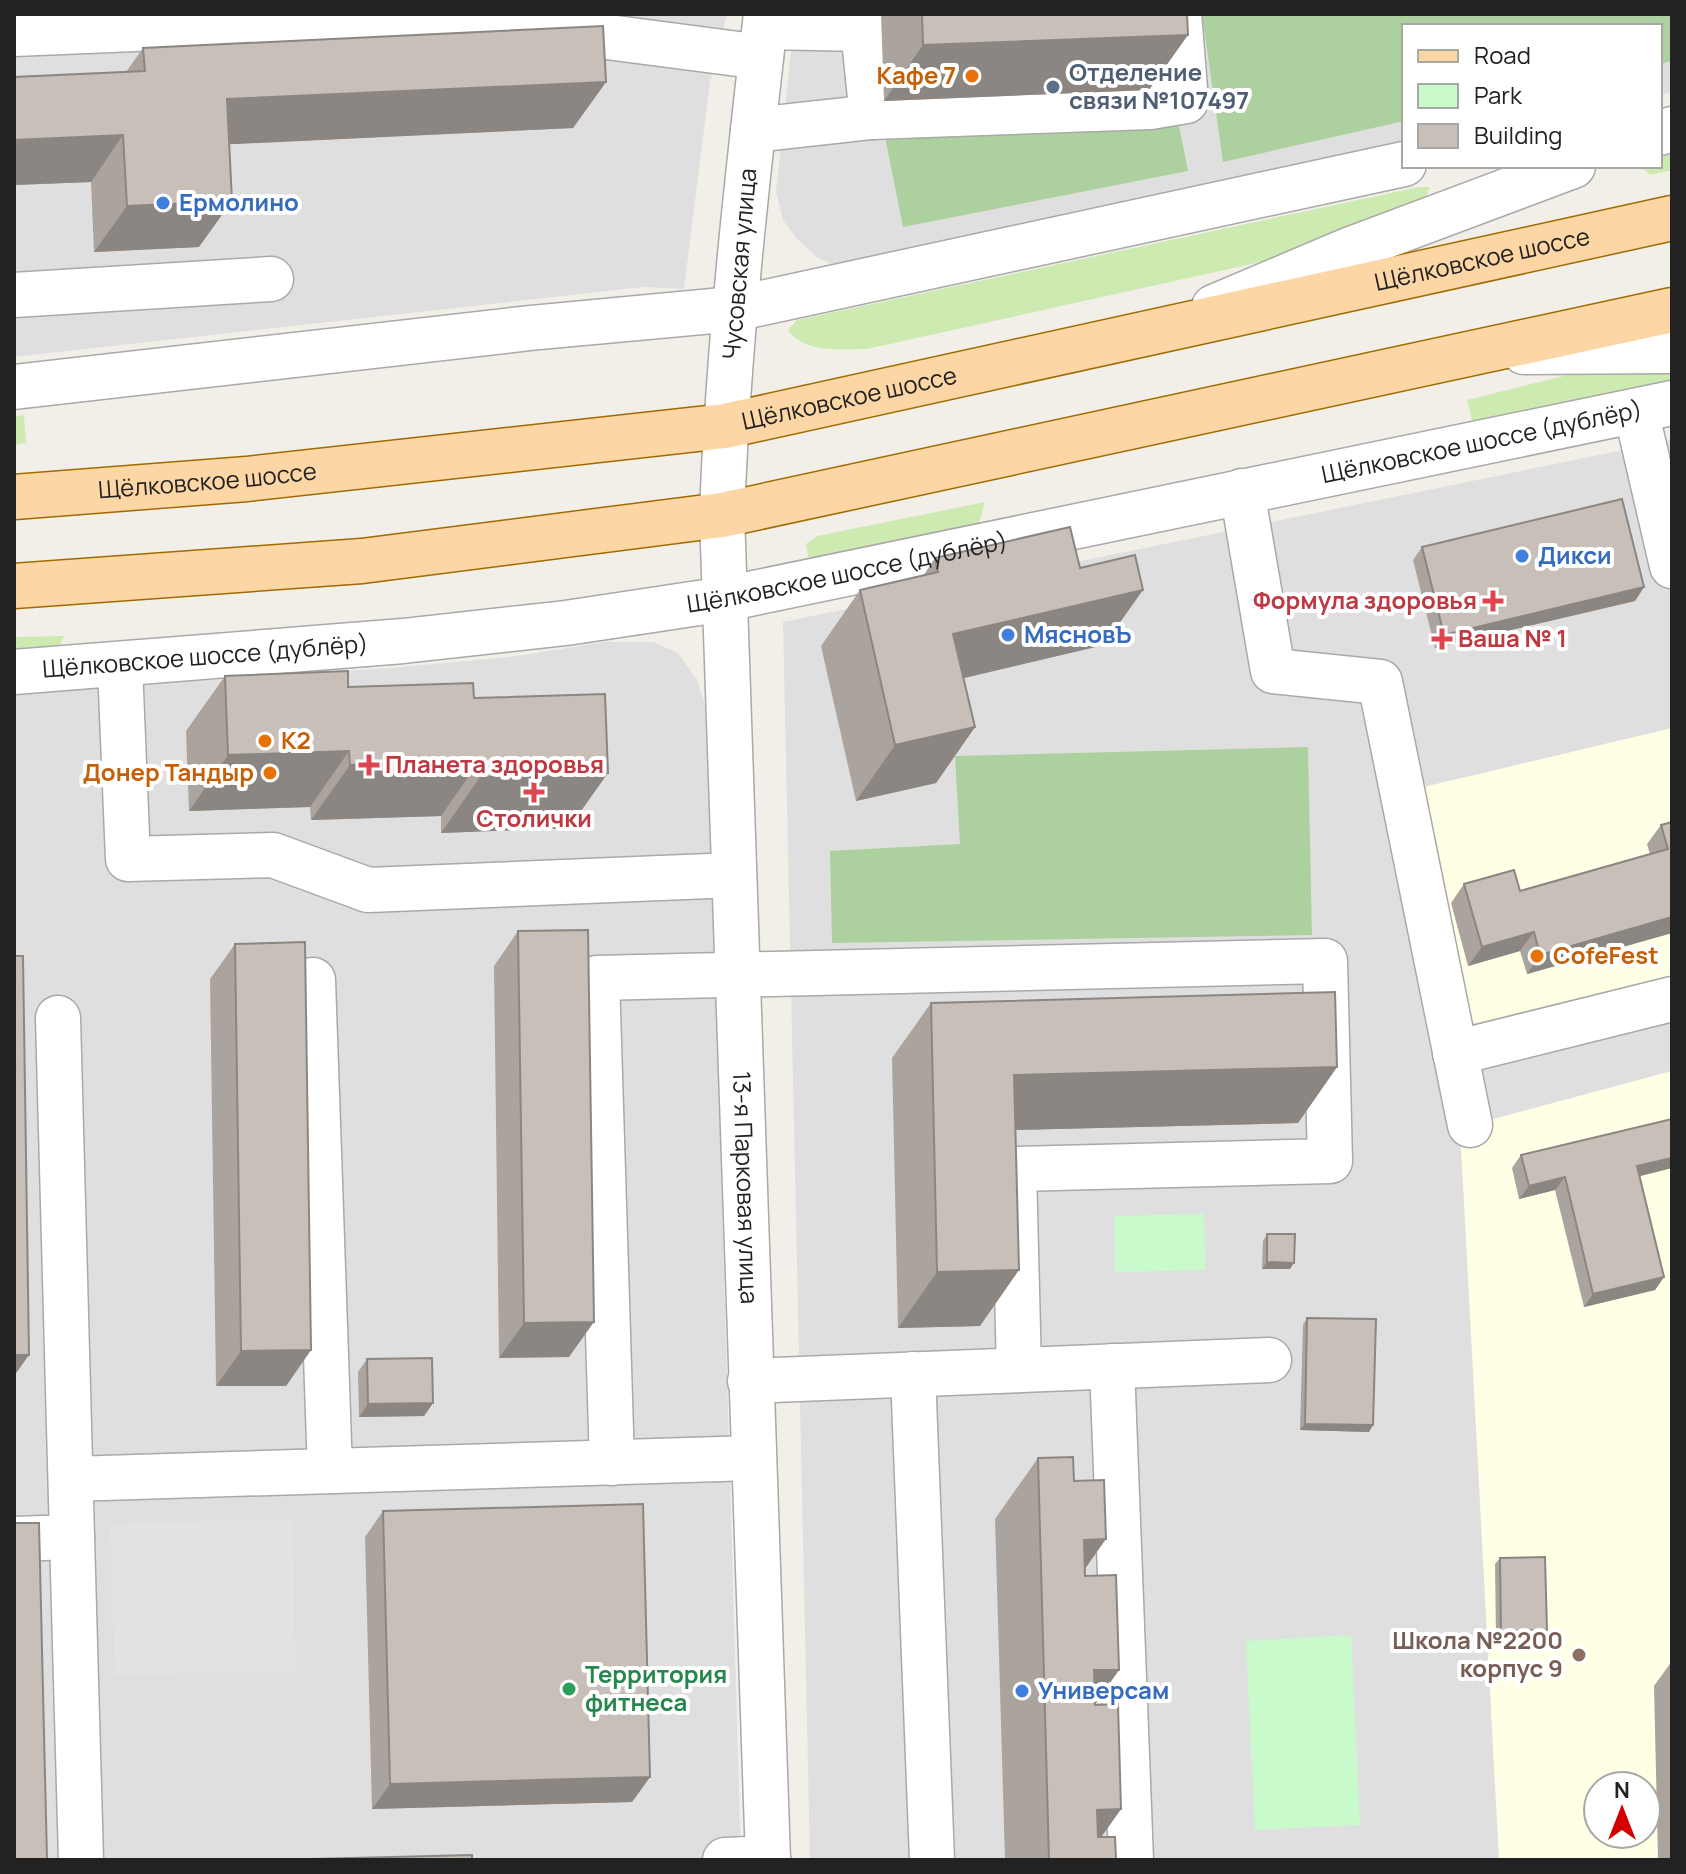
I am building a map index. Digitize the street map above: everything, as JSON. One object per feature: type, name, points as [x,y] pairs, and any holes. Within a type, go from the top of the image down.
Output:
[{"type":"main road","name":"Щёлковское шоссе","points":[[14,497],[247,479],[725,426],[1672,218]]},
{"type":"main road","points":[[14,586],[362,561],[722,515],[1672,310]]},
{"type":"street","points":[[753,130],[872,117],[1150,107],[1186,101],[1179,14]]},
{"type":"street","points":[[14,34],[447,16],[764,33],[863,29],[872,117]]},
{"type":"street","name":"Чусовская улица","points":[[722,515],[734,309],[764,33]]},
{"type":"street","points":[[14,387],[530,328],[734,309],[1402,164]]},
{"type":"street","points":[[1156,332],[1351,249],[1568,168]]},
{"type":"street","points":[[14,295],[271,279]]},
{"type":"street","points":[[1473,352],[1672,351]]},
{"type":"street","points":[[1654,407],[1672,566]]},
{"type":"street","name":"Щёлковское шоссе (дублёр)","points":[[14,672],[120,666],[536,627],[725,599],[1654,407]]},
{"type":"street","points":[[1242,491],[1273,671],[1380,682],[1470,1125]]},
{"type":"street","name":"13-я Парковая улица","points":[[722,515],[768,1859]]},
{"type":"street","points":[[120,666],[128,859],[273,855],[368,890],[734,875]]},
{"type":"street","points":[[612,1463],[597,978],[1325,961],[1330,1161],[1014,1169],[1019,1370]]},
{"type":"street","points":[[313,980],[330,1471]]},
{"type":"street","points":[[1455,1053],[1672,999]]},
{"type":"street","points":[[58,1018],[81,1860]]},
{"type":"street","points":[[750,1381],[1269,1360]]},
{"type":"street","points":[[1112,1366],[1131,1860]]},
{"type":"street","points":[[913,1374],[932,1860]]},
{"type":"street","points":[[71,1479],[753,1458]]},
{"type":"street","points":[[14,1539],[72,1537]]},
{"type":"street","points":[[725,1860],[768,1859]]},
{"type":"shaded area","points":[[14,14],[727,14],[710,82],[684,289],[644,287],[14,357]]},
{"type":"shaded area","points":[[795,14],[1672,14],[1672,92],[1662,94],[1662,24],[1402,24],[1402,152],[841,268],[818,258],[797,239],[783,220],[776,192]]},
{"type":"shaded area","points":[[1672,440],[1672,1860],[810,1860],[783,622]]},
{"type":"shaded area","points":[[604,642],[653,642],[678,653],[697,680],[708,715],[741,1860],[14,1860],[14,693],[390,668],[517,656]]},
{"type":"shaded area","points":[[1672,728],[1672,976],[1467,1025],[1411,790]]},
{"type":"shaded area","points":[[1672,1071],[1672,1860],[1499,1860],[1460,1128]]},
{"type":"shaded area","points":[[293,1519],[295,1671],[115,1675],[110,1524]]},
{"type":"green space","points":[[1202,14],[1672,14],[1672,61],[1662,64],[1662,24],[1402,24],[1402,121],[1223,162]]},
{"type":"green space","points":[[1178,121],[1188,171],[903,227],[885,137]]},
{"type":"green space","points":[[1672,154],[1672,170],[1650,175],[1644,169],[1662,168],[1662,157]]},
{"type":"green space","points":[[1430,187],[1425,200],[1297,254],[867,349],[814,347],[795,338],[788,330],[797,320]]},
{"type":"green space","points":[[1672,367],[1672,381],[1474,428],[1467,400],[1596,368]]},
{"type":"green space","points":[[24,415],[26,443],[14,445],[14,416]]},
{"type":"green space","points":[[985,502],[978,527],[822,566],[808,556],[806,544],[817,536]]},
{"type":"green space","points":[[64,636],[58,649],[14,651],[14,637]]},
{"type":"green space","points":[[1308,747],[1312,935],[832,943],[830,851],[960,844],[955,756]]},
{"type":"green space","points":[[1204,1214],[1205,1270],[1115,1272],[1114,1216]]},
{"type":"green space","points":[[1351,1635],[1360,1825],[1255,1830],[1246,1641]]},
{"type":"building","points":[[922,14],[1187,14],[1188,35],[923,45]]},
{"type":"building","points":[[603,26],[606,82],[227,99],[232,201],[127,206],[123,135],[14,140],[14,77],[145,71],[143,48]]},
{"type":"building","points":[[1622,499],[1644,587],[1444,635],[1422,547]]},
{"type":"building","points":[[1070,527],[1080,568],[1135,555],[1143,590],[953,634],[975,727],[895,745],[860,590],[938,572],[935,558]]},
{"type":"building","points":[[348,671],[348,687],[473,683],[474,698],[605,694],[608,773],[480,777],[480,760],[350,765],[349,751],[228,755],[225,676]]},
{"type":"building","points":[[1672,822],[1672,917],[1540,955],[1534,932],[1482,947],[1464,884],[1514,870],[1520,891],[1668,849],[1661,825]]},
{"type":"building","points":[[588,930],[594,1322],[524,1323],[518,931]]},
{"type":"building","points":[[305,942],[311,1350],[241,1351],[235,944]]},
{"type":"building","points":[[14,956],[23,956],[29,1355],[14,1355]]},
{"type":"building","points":[[1335,992],[1337,1067],[1014,1075],[1019,1270],[937,1272],[931,1003]]},
{"type":"building","points":[[1672,1119],[1672,1158],[1637,1166],[1664,1277],[1593,1294],[1565,1177],[1529,1186],[1521,1155]]},
{"type":"building","points":[[1267,1234],[1295,1234],[1294,1263],[1267,1262]]},
{"type":"building","points":[[1307,1318],[1376,1319],[1373,1425],[1305,1424]]},
{"type":"building","points":[[432,1358],[433,1403],[368,1404],[367,1359]]},
{"type":"building","points":[[1073,1457],[1074,1481],[1104,1480],[1106,1539],[1084,1540],[1085,1576],[1116,1575],[1119,1670],[1094,1670],[1095,1705],[1118,1704],[1121,1809],[1097,1810],[1098,1837],[1115,1837],[1116,1860],[1049,1860],[1038,1458]]},
{"type":"building","points":[[643,1504],[650,1777],[390,1784],[383,1511]]},
{"type":"building","points":[[14,1523],[39,1523],[47,1860],[14,1860]]},
{"type":"building","points":[[1545,1557],[1547,1630],[1501,1631],[1500,1558]]},
{"type":"building","points":[[472,1855],[472,1860],[271,1860]]},
{"type":"place","name":"Кафе 7","points":[[972,76]]},
{"type":"place","name":"Отделение связи №107497","points":[[1053,87]]},
{"type":"place","name":"Ермолино","points":[[163,203]]},
{"type":"place","name":"Дикси","points":[[1522,556]]},
{"type":"place","name":"Формула здоровья","points":[[1493,601]]},
{"type":"place","name":"МясновЪ","points":[[1008,635]]},
{"type":"place","name":"Ваша № 1","points":[[1442,639]]},
{"type":"place","name":"К2","points":[[265,741]]},
{"type":"place","name":"Планета здоровья","points":[[369,765]]},
{"type":"place","name":"Донер Тандыр","points":[[270,773]]},
{"type":"place","name":"Столички","points":[[534,792]]},
{"type":"place","name":"CofeFest","points":[[1537,956]]},
{"type":"place","name":"Школа №2200 корпус 9","points":[[1579,1655]]},
{"type":"place","name":"Территория фитнеса","points":[[569,1689]]},
{"type":"place","name":"Универсам","points":[[1022,1691]]}]
